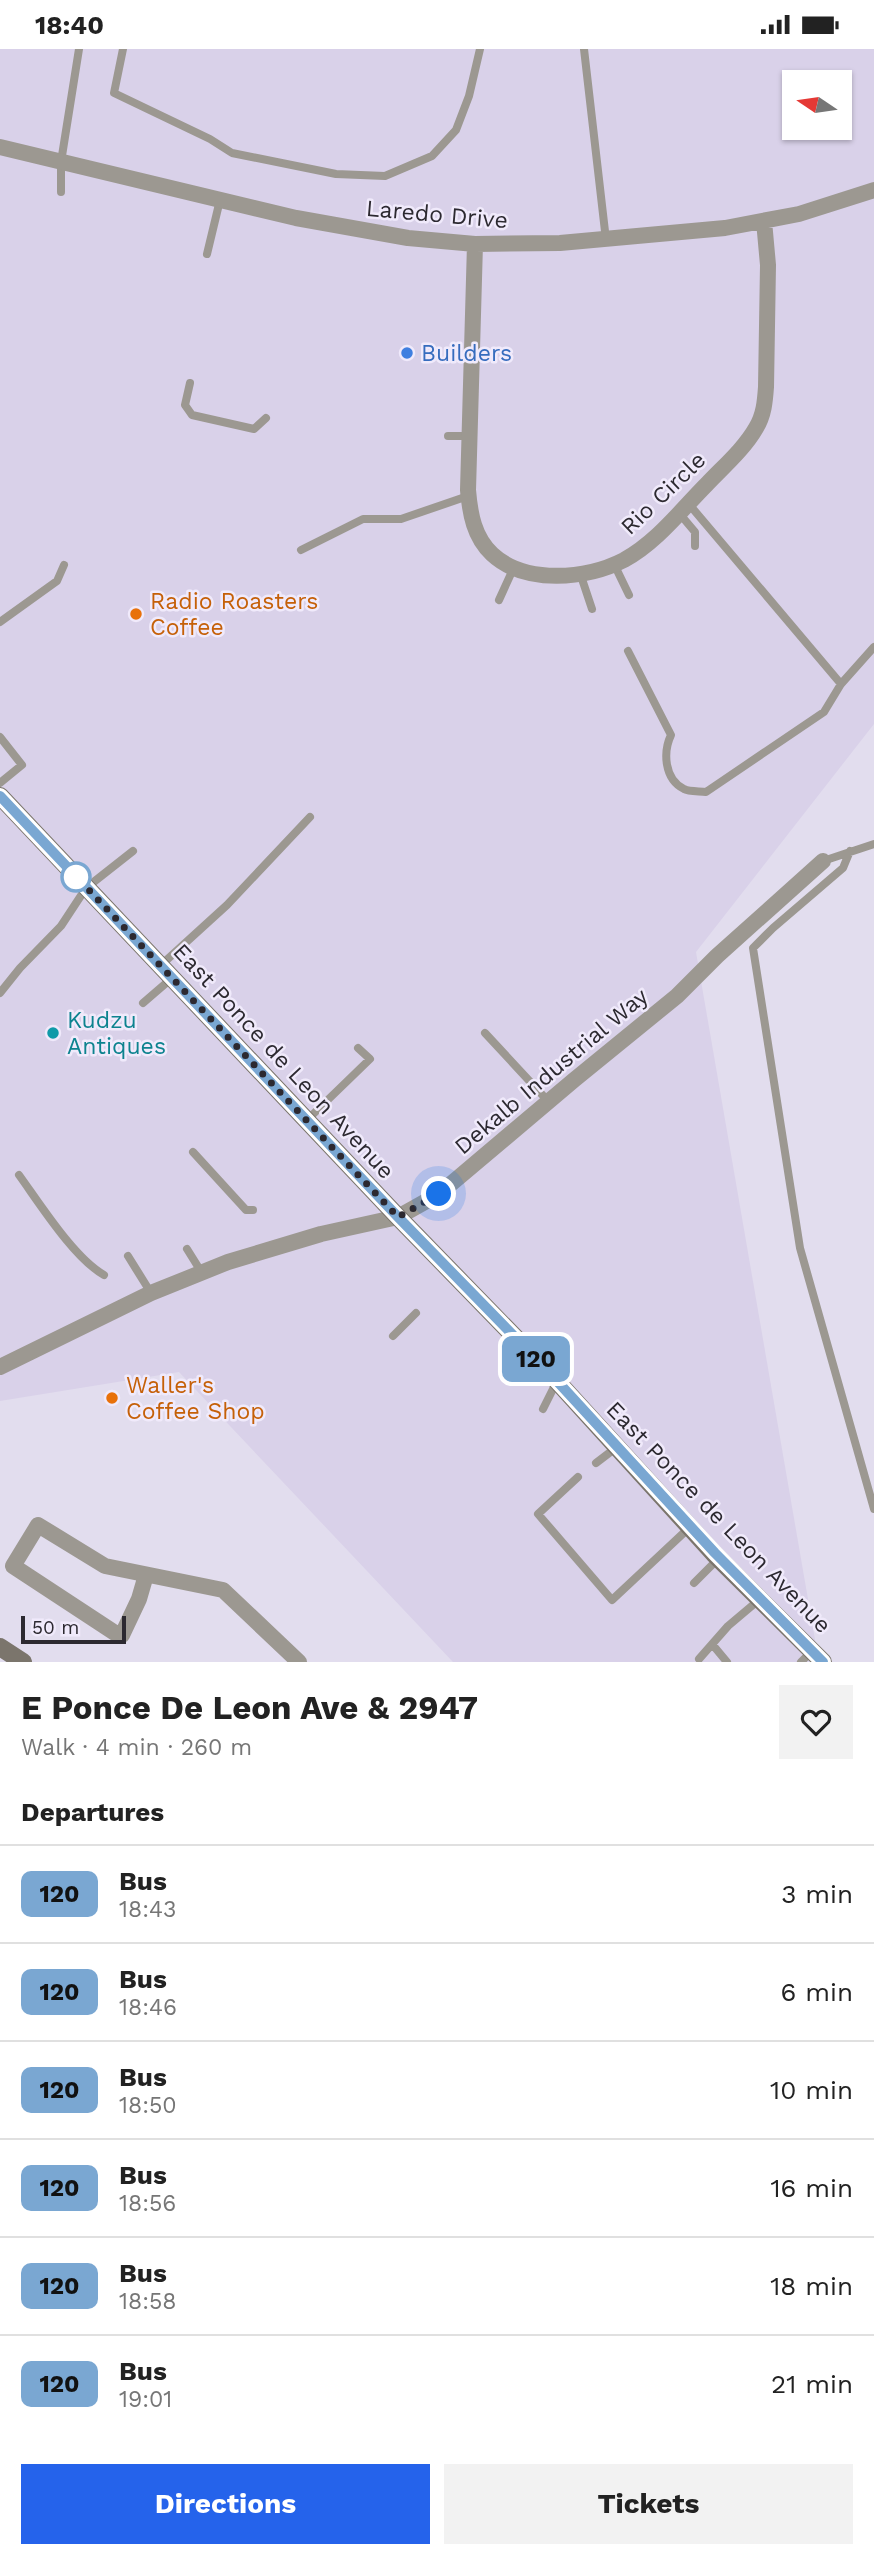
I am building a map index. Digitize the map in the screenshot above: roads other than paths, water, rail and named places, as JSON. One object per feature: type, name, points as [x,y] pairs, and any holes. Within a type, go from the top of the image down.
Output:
[{"type":"main road","name":"East Ponce de Leon Avenue","points":[[0,796],[41,830],[86,888],[557,1381],[812,1658]]},
{"type":"main road","points":[[0,1647],[23,1662]]},
{"type":"street","name":"Laredo Drive","points":[[0,148],[361,231],[475,244],[560,243],[687,232],[764,221],[874,190]]},
{"type":"street","name":"Rio Circle","points":[[475,244],[468,496],[472,521],[492,554],[514,567],[549,575],[580,573],[592,572],[614,564],[648,544],[744,445],[756,428],[770,380],[768,265],[764,221]]},
{"type":"street","name":"Dekalb Industrial Way","points":[[0,1367],[151,1293],[280,1245],[398,1217],[439,1194],[677,996],[717,956],[823,861]]},
{"type":"street","points":[[146,1575],[139,1599],[122,1635],[13,1566],[38,1525],[105,1566],[223,1590],[299,1662]]},
{"type":"lane","points":[[61,192],[61,162],[79,49]]},
{"type":"lane","points":[[123,49],[114,93],[232,153],[336,174],[385,176],[432,156],[456,129],[469,96],[480,49]]},
{"type":"lane","points":[[584,49],[606,240]]},
{"type":"lane","points":[[207,254],[220,200]]},
{"type":"lane","points":[[190,383],[186,405],[192,415],[254,429],[266,418]]},
{"type":"lane","points":[[448,436],[469,436]]},
{"type":"lane","points":[[301,550],[363,519],[401,519],[468,496]]},
{"type":"lane","points":[[684,508],[695,532],[695,546]]},
{"type":"lane","points":[[684,508],[841,684]]},
{"type":"lane","points":[[614,564],[629,595]]},
{"type":"lane","points":[[0,622],[57,581],[64,565]]},
{"type":"lane","points":[[499,600],[514,567]]},
{"type":"lane","points":[[580,573],[592,609]]},
{"type":"lane","points":[[628,651],[671,735],[665,747],[668,773],[684,789],[706,792],[824,712],[841,684],[874,647]]},
{"type":"lane","points":[[0,737],[22,765],[0,783]]},
{"type":"lane","points":[[143,1003],[166,972],[310,817]]},
{"type":"lane","points":[[823,861],[874,844]]},
{"type":"lane","points":[[0,993],[61,926],[86,888],[133,851]]},
{"type":"lane","points":[[850,851],[843,868],[753,948],[800,1248],[874,1509]]},
{"type":"lane","points":[[485,1033],[548,1101]]},
{"type":"lane","points":[[306,1121],[370,1059],[358,1048]]},
{"type":"lane","points":[[193,1152],[246,1210],[253,1210]]},
{"type":"lane","points":[[19,1174],[92,1268],[104,1275]]},
{"type":"lane","points":[[187,1248],[202,1273]]},
{"type":"lane","points":[[128,1256],[151,1293]]},
{"type":"lane","points":[[393,1336],[416,1313]]},
{"type":"lane","points":[[543,1409],[557,1381]]},
{"type":"lane","points":[[596,1462],[617,1447]]},
{"type":"lane","points":[[578,1477],[538,1514],[612,1600],[691,1527]]},
{"type":"lane","points":[[694,1583],[719,1558]]},
{"type":"lane","points":[[699,1659],[728,1626],[760,1599]]},
{"type":"lane","points":[[712,1644],[727,1662]]},
{"type":"place","name":"Builders","points":[[407,353]]},
{"type":"place","name":"Radio Roasters Coffee","points":[[136,614]]},
{"type":"place","name":"Kudzu Antiques","points":[[53,1033]]},
{"type":"place","name":"Waller's Coffee Shop","points":[[112,1398]]}]
